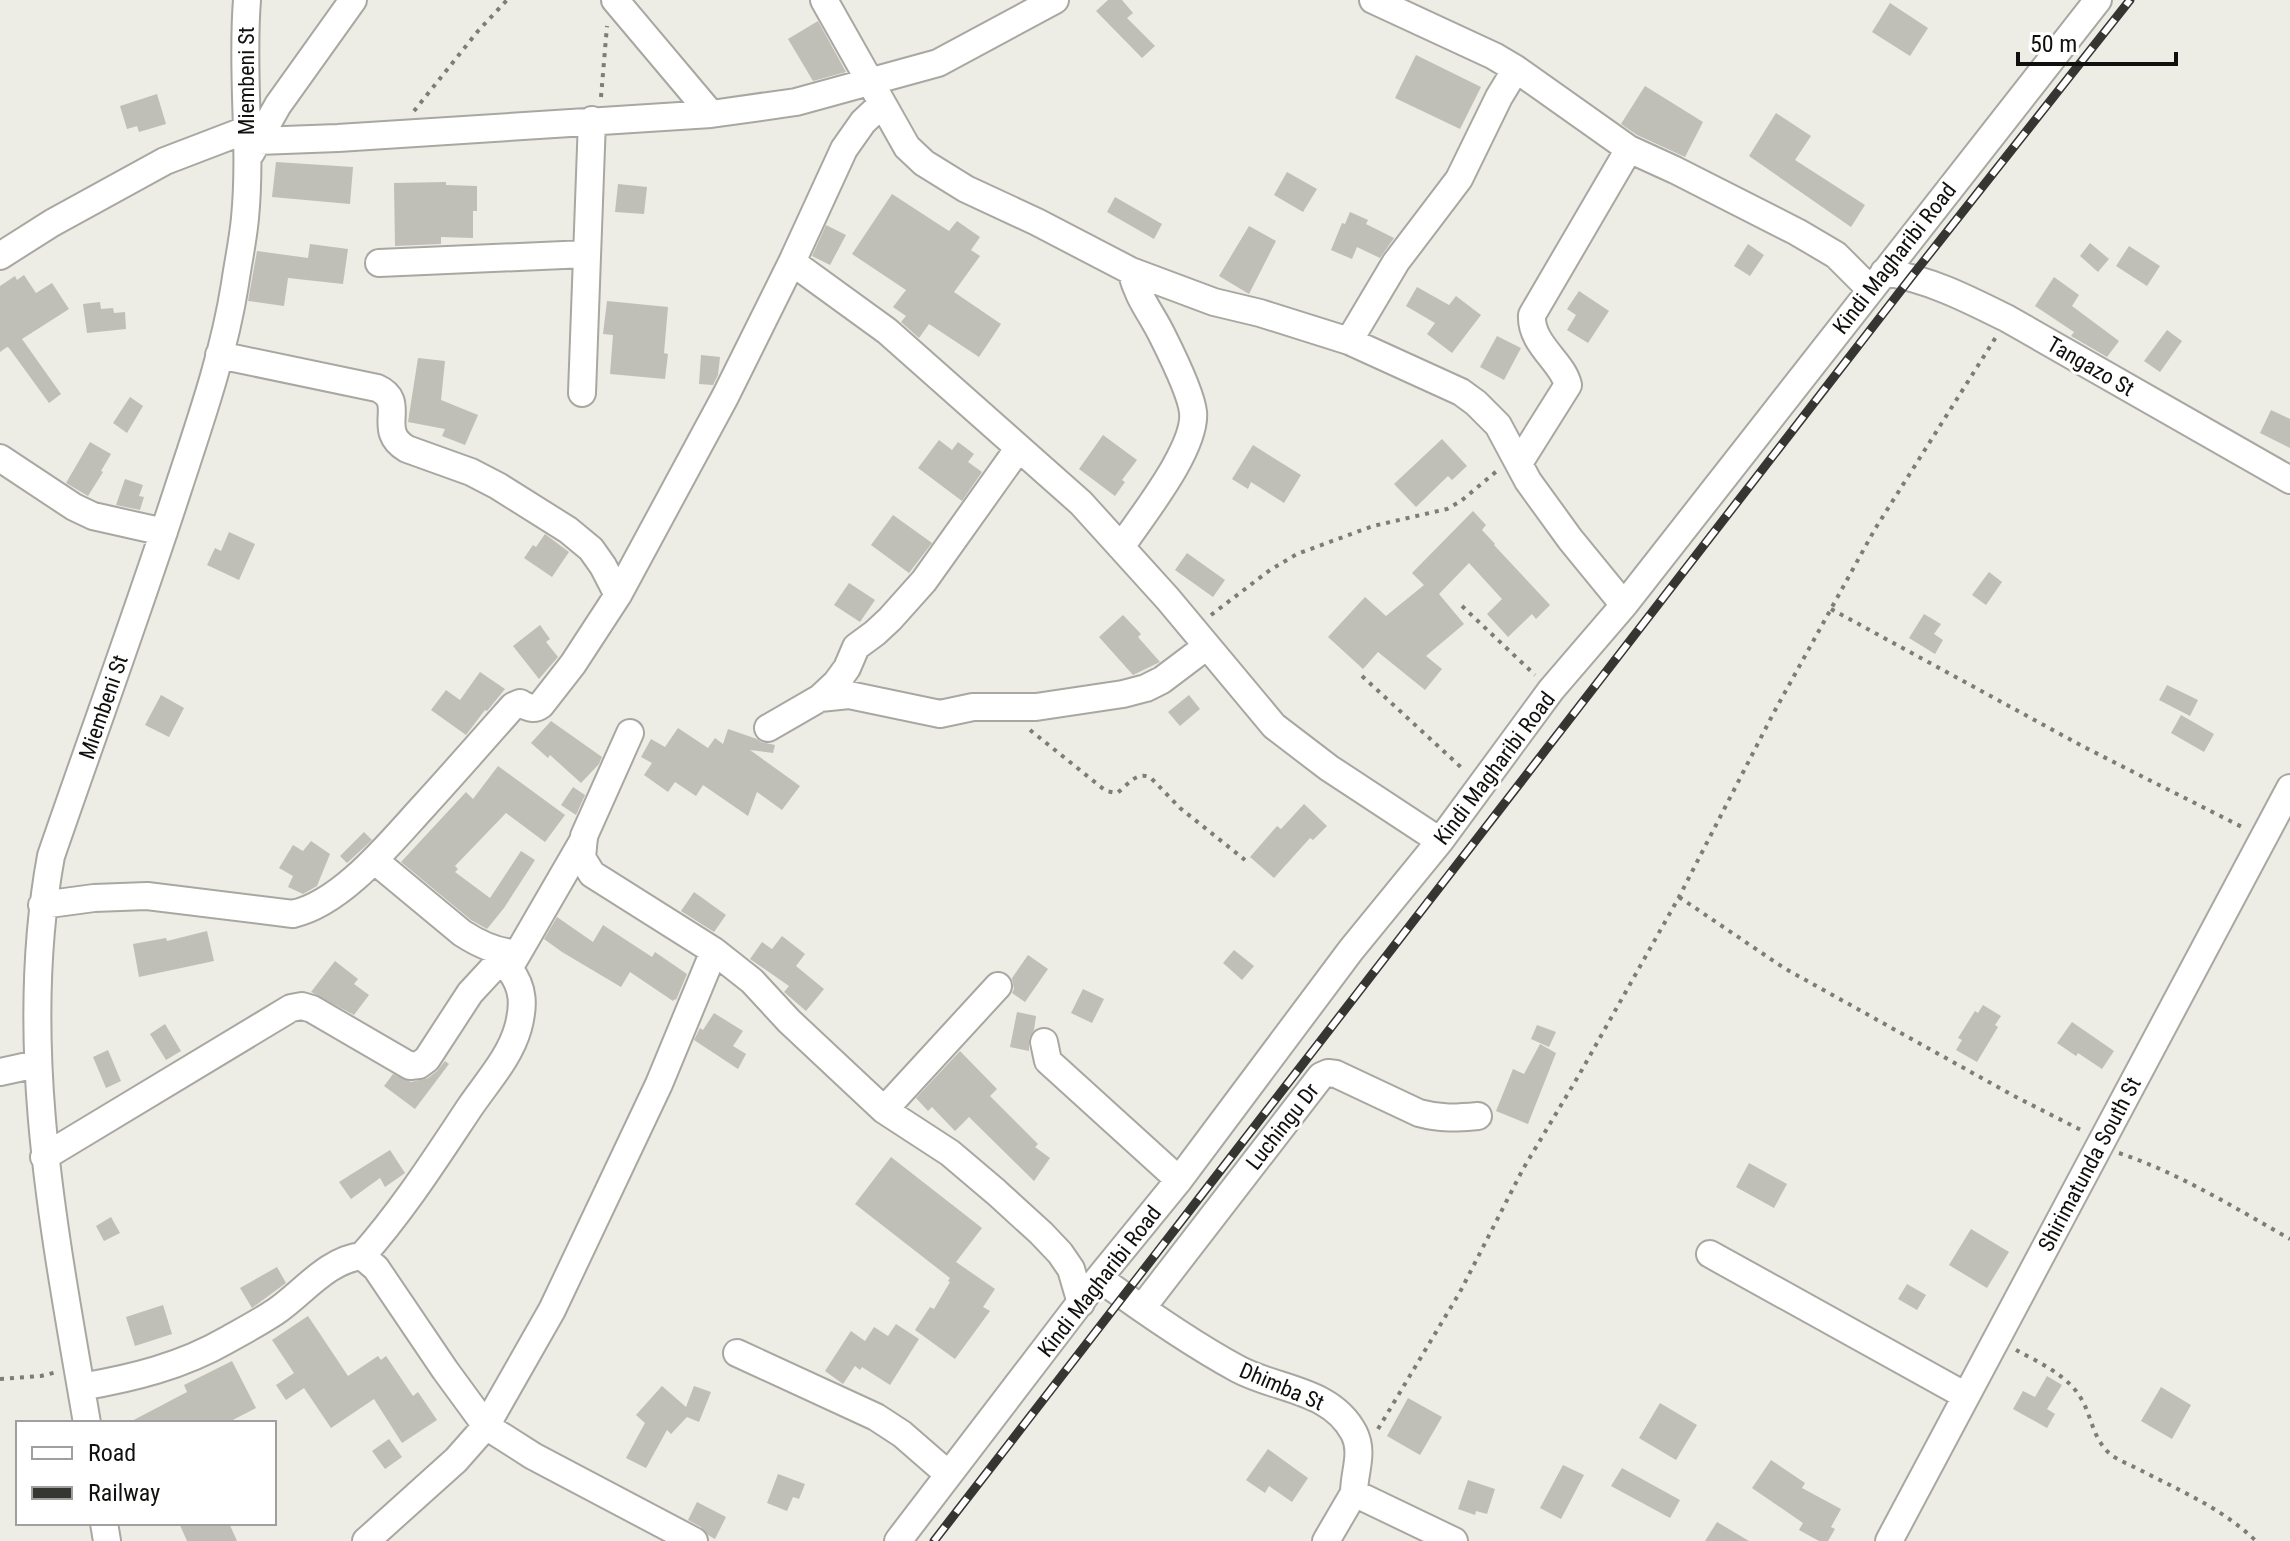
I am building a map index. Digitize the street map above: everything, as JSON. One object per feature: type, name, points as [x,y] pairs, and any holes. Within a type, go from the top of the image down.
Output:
[{"type":"street","name":"Miembeni St","points":[[87,1421],[44,1157],[37,1064],[42,905],[51,856],[164,532],[219,355],[234,289],[245,218],[250,143],[245,29],[247,0]]},
{"type":"street","points":[[250,143],[353,0]]},
{"type":"street","points":[[824,0],[907,147],[940,174],[1131,271],[1214,302],[1349,341],[1461,392],[1476,403],[1498,425],[1528,481],[1624,605]]},
{"type":"street","points":[[0,256],[52,223],[165,161],[250,143],[711,114],[877,93],[1055,0]]},
{"type":"street","points":[[1373,0],[1494,56],[1629,149],[1700,183],[1877,280]]},
{"type":"street","name":"Kindi Magharibi Road","points":[[898,1541],[1099,1278],[1179,1180],[1351,950],[1440,841],[1551,690],[1624,605],[2098,0]]},
{"type":"street","points":[[612,8],[711,114]]},
{"type":"street","points":[[1349,341],[1396,262],[1459,179],[1516,69]]},
{"type":"street","points":[[42,905],[94,898],[147,896],[293,914],[318,906],[374,860],[513,706],[520,703],[536,709],[541,705],[573,664],[618,595],[725,397],[844,149],[863,122],[877,93]]},
{"type":"street","points":[[582,393],[586,254],[595,120]]},
{"type":"street","points":[[1517,459],[1568,385],[1566,376],[1546,353],[1532,323],[1532,315],[1629,149]]},
{"type":"street","points":[[379,263],[586,254]]},
{"type":"street","points":[[792,262],[887,331],[1081,503],[1274,726],[1329,768],[1440,841]]},
{"type":"street","points":[[1121,547],[1184,452],[1193,413],[1162,335],[1136,290],[1131,271]]},
{"type":"street","name":"Tangazo St","points":[[1877,280],[1912,276],[1960,295],[2008,319],[2290,480]]},
{"type":"street","points":[[219,355],[386,392],[392,403],[392,436],[397,444],[471,472],[544,514],[591,549],[618,595]]},
{"type":"street","points":[[768,728],[820,698],[836,683],[856,647],[890,619],[924,581],[1018,449]]},
{"type":"street","points":[[0,458],[74,507],[93,516],[164,532]]},
{"type":"street","points":[[820,698],[849,695],[940,714],[973,707],[1036,707],[1123,694],[1162,680],[1200,638]]},
{"type":"street","points":[[44,1157],[291,1008],[302,1006],[312,1009],[410,1066],[419,1065],[427,1059],[470,993],[512,953],[584,839],[630,733]]},
{"type":"street","name":"Shirimatunda South St","points":[[1889,1541],[2290,788]]},
{"type":"street","points":[[584,839],[582,858],[592,874],[714,951],[752,981],[789,1021],[884,1110],[950,1153],[1041,1233],[1071,1269],[1081,1303]]},
{"type":"street","points":[[374,860],[462,933],[478,943],[512,953]]},
{"type":"street","points":[[366,1541],[456,1460],[486,1426],[552,1310],[659,1084],[714,951]]},
{"type":"street","points":[[80,1377],[138,1377],[185,1361],[225,1342],[275,1312],[334,1265],[362,1256],[388,1227],[436,1161],[511,1046],[521,1012],[522,992],[510,970],[512,953]]},
{"type":"street","points":[[884,1110],[998,986]]},
{"type":"street","points":[[1044,1042],[1048,1061],[1179,1180]]},
{"type":"street","points":[[0,1072],[37,1064]]},
{"type":"street","name":"Luchingu Dr","points":[[1142,1308],[1321,1076],[1336,1074],[1431,1117],[1478,1116]]},
{"type":"street","points":[[1710,1254],[1966,1396]]},
{"type":"street","points":[[362,1256],[376,1268],[486,1426],[533,1456],[694,1541]]},
{"type":"street","name":"Dhimba St","points":[[1099,1278],[1237,1369],[1298,1390],[1333,1408],[1353,1432],[1359,1447],[1354,1493]]},
{"type":"street","points":[[737,1353],[876,1417],[902,1434],[948,1474]]},
{"type":"street","points":[[1326,1541],[1354,1493],[1454,1541]]},
{"type":"path","points":[[399,132],[439,77],[507,0]]},
{"type":"path","points":[[595,120],[612,8]]},
{"type":"path","points":[[1358,1462],[1460,1292],[1523,1169],[1679,897],[1773,714],[1875,529],[2008,319]]},
{"type":"path","points":[[1200,638],[1270,570],[1297,554],[1373,526],[1447,509],[1517,459]]},
{"type":"path","points":[[1462,606],[1551,690]]},
{"type":"path","points":[[1831,609],[2084,747],[2264,839]]},
{"type":"path","points":[[1362,676],[1481,785]]},
{"type":"path","points":[[1000,706],[1106,791],[1117,793],[1138,776],[1151,778],[1180,808],[1245,860]]},
{"type":"path","points":[[1679,897],[1784,968],[2100,1143],[2144,1161],[2290,1239]]},
{"type":"path","points":[[1996,1339],[2048,1368],[2074,1387],[2084,1404],[2092,1429],[2109,1453],[2213,1507],[2256,1541]]},
{"type":"path","points":[[0,1379],[80,1377]]},
{"type":"building","points":[[1108,0],[1122,0],[1133,13],[1127,18],[1155,46],[1142,58],[1096,11]]},
{"type":"building","points":[[1890,3],[1928,28],[1910,56],[1872,32]]},
{"type":"building","points":[[818,21],[846,72],[813,81],[788,39]]},
{"type":"building","points":[[1416,55],[1481,87],[1460,129],[1395,98]]},
{"type":"building","points":[[1645,86],[1703,122],[1685,157],[1637,135],[1621,124]]},
{"type":"building","points":[[157,94],[166,124],[139,132],[137,126],[127,129],[120,106]]},
{"type":"building","points":[[1776,113],[1811,136],[1795,160],[1865,205],[1851,227],[1749,156]]},
{"type":"building","points":[[276,162],[353,167],[350,204],[272,197]]},
{"type":"building","points":[[1287,172],[1317,189],[1303,212],[1274,195]]},
{"type":"building","points":[[446,182],[446,185],[477,186],[473,238],[441,237],[441,244],[395,246],[394,183]]},
{"type":"building","points":[[618,184],[647,187],[644,214],[615,212]]},
{"type":"building","points":[[892,194],[949,231],[957,221],[980,237],[971,250],[980,256],[954,292],[1001,324],[979,357],[929,324],[919,338],[901,322],[906,316],[893,307],[906,290],[852,254]]},
{"type":"building","points":[[1115,197],[1162,224],[1154,239],[1107,212]]},
{"type":"building","points":[[1350,212],[1394,238],[1380,258],[1357,247],[1352,259],[1331,250]]},
{"type":"building","points":[[826,225],[846,235],[830,265],[812,256]]},
{"type":"building","points":[[1249,226],[1276,241],[1249,294],[1219,276]]},
{"type":"building","points":[[2090,243],[2109,259],[2098,272],[2080,256]]},
{"type":"building","points":[[310,244],[348,249],[343,284],[288,278],[284,306],[248,301],[257,251],[308,258]]},
{"type":"building","points":[[1748,244],[1764,255],[1750,276],[1734,266]]},
{"type":"building","points":[[2129,246],[2160,266],[2147,286],[2116,266]]},
{"type":"building","points":[[24,275],[36,293],[52,283],[69,309],[22,339],[61,394],[49,403],[9,348],[0,352],[0,286],[15,276],[17,280]]},
{"type":"building","points":[[2054,277],[2079,295],[2072,306],[2119,341],[2107,357],[2071,336],[2074,332],[2035,306]]},
{"type":"building","points":[[1417,287],[1449,305],[1456,296],[1481,315],[1452,353],[1427,334],[1435,323],[1406,306]]},
{"type":"building","points":[[1579,291],[1609,311],[1588,343],[1567,330],[1576,315],[1567,309]]},
{"type":"building","points":[[607,301],[668,307],[665,379],[610,374],[613,335],[603,334]]},
{"type":"building","points":[[100,302],[101,309],[113,308],[114,313],[125,312],[126,329],[87,333],[83,304]]},
{"type":"building","points":[[2167,330],[2182,341],[2160,372],[2144,361]]},
{"type":"building","points":[[1497,336],[1521,348],[1504,380],[1480,367]]},
{"type":"building","points":[[701,355],[720,357],[718,375],[713,385],[699,384]]},
{"type":"building","points":[[418,358],[445,361],[441,400],[478,415],[465,445],[442,436],[445,429],[408,422]]},
{"type":"building","points":[[130,397],[143,406],[127,433],[113,423]]},
{"type":"building","points":[[2271,410],[2290,419],[2290,448],[2260,433]]},
{"type":"building","points":[[1103,435],[1137,460],[1115,496],[1079,469]]},
{"type":"building","points":[[1442,439],[1467,466],[1452,480],[1448,476],[1416,507],[1394,484]]},
{"type":"building","points":[[939,440],[952,450],[958,442],[974,454],[968,462],[982,472],[962,501],[918,468]]},
{"type":"building","points":[[90,442],[111,454],[88,496],[66,483]]},
{"type":"building","points":[[1253,445],[1301,475],[1284,503],[1251,482],[1248,489],[1232,479]]},
{"type":"building","points":[[125,479],[143,485],[139,496],[144,497],[140,510],[116,505]]},
{"type":"building","points":[[1473,511],[1486,525],[1482,530],[1494,545],[1550,605],[1536,619],[1532,614],[1508,637],[1487,614],[1502,599],[1469,563],[1439,594],[1464,624],[1426,656],[1442,669],[1425,690],[1378,652],[1363,669],[1328,637],[1365,597],[1386,616],[1424,585],[1412,573]]},
{"type":"building","points":[[893,515],[932,543],[909,573],[871,545]]},
{"type":"building","points":[[229,532],[255,544],[239,580],[207,565],[215,548],[221,551]]},
{"type":"building","points":[[545,534],[569,552],[552,577],[524,558]]},
{"type":"building","points":[[1187,553],[1225,580],[1213,597],[1175,570]]},
{"type":"building","points":[[1989,572],[2002,582],[1986,605],[1972,595]]},
{"type":"building","points":[[849,583],[875,600],[860,622],[834,605]]},
{"type":"building","points":[[1924,614],[1941,624],[1934,634],[1943,640],[1935,654],[1909,638]]},
{"type":"building","points":[[1123,615],[1160,662],[1133,675],[1099,637]]},
{"type":"building","points":[[540,625],[550,639],[546,642],[558,657],[539,679],[513,646]]},
{"type":"building","points":[[480,672],[505,689],[466,735],[431,710],[446,690],[460,700]]},
{"type":"building","points":[[2167,685],[2198,700],[2190,716],[2159,700]]},
{"type":"building","points":[[161,695],[184,708],[169,737],[145,725]]},
{"type":"building","points":[[1189,695],[1200,709],[1180,726],[1168,712]]},
{"type":"building","points":[[2181,715],[2214,734],[2204,752],[2171,733]]},
{"type":"building","points":[[551,721],[602,757],[581,783],[550,755],[548,758],[531,743]]},
{"type":"building","points":[[678,728],[708,748],[715,738],[723,744],[728,729],[775,745],[773,753],[750,750],[800,786],[782,810],[757,792],[748,816],[703,785],[696,796],[675,782],[668,792],[644,775],[652,763],[641,757],[651,739],[665,747]]},
{"type":"building","points":[[498,766],[565,815],[545,842],[506,813],[455,866],[458,869],[455,872],[490,898],[521,851],[535,860],[487,929],[471,920],[401,862],[466,792],[473,799]]},
{"type":"building","points":[[573,787],[585,795],[576,815],[561,805]]},
{"type":"building","points":[[1304,804],[1327,826],[1313,840],[1310,838],[1274,878],[1250,857],[1277,826],[1281,829]]},
{"type":"building","points":[[364,832],[372,840],[347,863],[340,856]]},
{"type":"building","points":[[311,841],[330,854],[317,886],[303,894],[288,887],[293,876],[279,868],[293,845],[303,851]]},
{"type":"building","points":[[694,892],[726,915],[714,932],[681,911]]},
{"type":"building","points":[[557,917],[593,942],[603,925],[652,957],[655,952],[687,974],[676,1000],[673,1001],[630,972],[621,987],[562,952],[544,939]]},
{"type":"building","points":[[207,931],[214,961],[139,977],[133,944],[166,938],[167,941]]},
{"type":"building","points":[[782,936],[805,954],[796,966],[824,989],[806,1011],[784,992],[789,986],[750,959],[762,942],[772,949]]},
{"type":"building","points":[[1234,950],[1254,966],[1242,980],[1223,963]]},
{"type":"building","points":[[1028,955],[1048,969],[1025,1002],[1012,993],[1012,978]]},
{"type":"building","points":[[335,961],[358,979],[354,984],[369,995],[354,1015],[311,992]]},
{"type":"building","points":[[1083,989],[1104,999],[1092,1023],[1071,1013]]},
{"type":"building","points":[[1983,1005],[2001,1016],[1995,1025],[1998,1027],[1977,1062],[1956,1050],[1962,1040],[1958,1038],[1975,1011],[1978,1013]]},
{"type":"building","points":[[1017,1012],[1036,1016],[1029,1038],[1029,1051],[1010,1047]]},
{"type":"building","points":[[714,1013],[743,1031],[733,1046],[746,1054],[738,1069],[694,1040]]},
{"type":"building","points":[[2072,1022],[2114,1051],[2102,1069],[2057,1043]]},
{"type":"building","points":[[165,1024],[181,1051],[166,1060],[150,1034]]},
{"type":"building","points":[[1537,1025],[1556,1032],[1549,1047],[1531,1039]]},
{"type":"building","points":[[1540,1044],[1556,1053],[1528,1124],[1496,1111],[1513,1069],[1524,1074]]},
{"type":"building","points":[[108,1050],[121,1081],[106,1088],[93,1057]]},
{"type":"building","points":[[960,1051],[997,1089],[990,1096],[1038,1144],[1035,1147],[1050,1158],[1034,1181],[969,1117],[955,1131],[932,1107],[928,1111],[916,1098]]},
{"type":"building","points":[[445,1061],[449,1064],[415,1109],[384,1086],[393,1074],[411,1082],[428,1078]]},
{"type":"building","points":[[390,1150],[405,1173],[385,1187],[380,1178],[351,1199],[339,1182]]},
{"type":"building","points":[[891,1157],[982,1228],[956,1262],[995,1289],[983,1307],[990,1311],[955,1359],[915,1330],[930,1307],[934,1309],[950,1278],[855,1204]]},
{"type":"building","points":[[1749,1163],[1787,1184],[1774,1208],[1736,1187]]},
{"type":"building","points":[[111,1217],[120,1233],[104,1241],[96,1226]]},
{"type":"building","points":[[1971,1229],[2009,1252],[1987,1288],[1949,1265]]},
{"type":"building","points":[[277,1267],[286,1283],[252,1308],[240,1288]]},
{"type":"building","points":[[1907,1284],[1926,1295],[1917,1310],[1898,1299]]},
{"type":"building","points":[[163,1305],[172,1334],[135,1346],[126,1317]]},
{"type":"building","points":[[308,1316],[348,1376],[378,1356],[381,1360],[386,1356],[413,1396],[418,1392],[437,1420],[402,1443],[374,1399],[331,1428],[304,1388],[286,1400],[276,1385],[294,1373],[272,1340]]},
{"type":"building","points":[[896,1324],[919,1339],[890,1385],[862,1367],[860,1370],[855,1366],[843,1384],[825,1371],[851,1331],[865,1341],[874,1327],[888,1336]]},
{"type":"building","points":[[232,1361],[256,1408],[231,1421],[132,1421],[187,1392],[184,1385]]},
{"type":"building","points":[[2047,1376],[2062,1385],[2047,1409],[2055,1414],[2047,1428],[2013,1409],[2023,1391],[2035,1397]]},
{"type":"building","points":[[662,1386],[686,1407],[694,1386],[711,1392],[699,1422],[687,1417],[671,1434],[667,1430],[646,1468],[626,1458],[645,1423],[636,1415]]},
{"type":"building","points":[[2161,1387],[2191,1405],[2172,1439],[2141,1421]]},
{"type":"building","points":[[1408,1398],[1442,1417],[1420,1455],[1387,1436]]},
{"type":"building","points":[[1660,1403],[1697,1425],[1676,1460],[1639,1438]]},
{"type":"building","points":[[389,1439],[402,1457],[385,1469],[372,1451]]},
{"type":"building","points":[[1268,1449],[1308,1478],[1292,1502],[1269,1486],[1265,1493],[1246,1480]]},
{"type":"building","points":[[1771,1460],[1805,1483],[1802,1488],[1841,1509],[1831,1527],[1835,1529],[1828,1541],[1819,1541],[1799,1530],[1803,1523],[1752,1488]]},
{"type":"building","points":[[1563,1465],[1584,1475],[1561,1519],[1540,1508]]},
{"type":"building","points":[[1622,1468],[1680,1500],[1670,1518],[1611,1486]]},
{"type":"building","points":[[778,1474],[805,1484],[799,1499],[793,1497],[787,1511],[767,1503]]},
{"type":"building","points":[[1468,1480],[1495,1489],[1487,1514],[1476,1511],[1475,1515],[1458,1509]]},
{"type":"building","points":[[697,1502],[726,1517],[715,1539],[688,1520]]},
{"type":"building","points":[[1717,1522],[1749,1541],[1705,1541]]},
{"type":"building","points":[[180,1525],[230,1525],[237,1541],[187,1541]]},
{"type":"railway","points":[[934,1541],[1912,276],[2130,0]]}]
